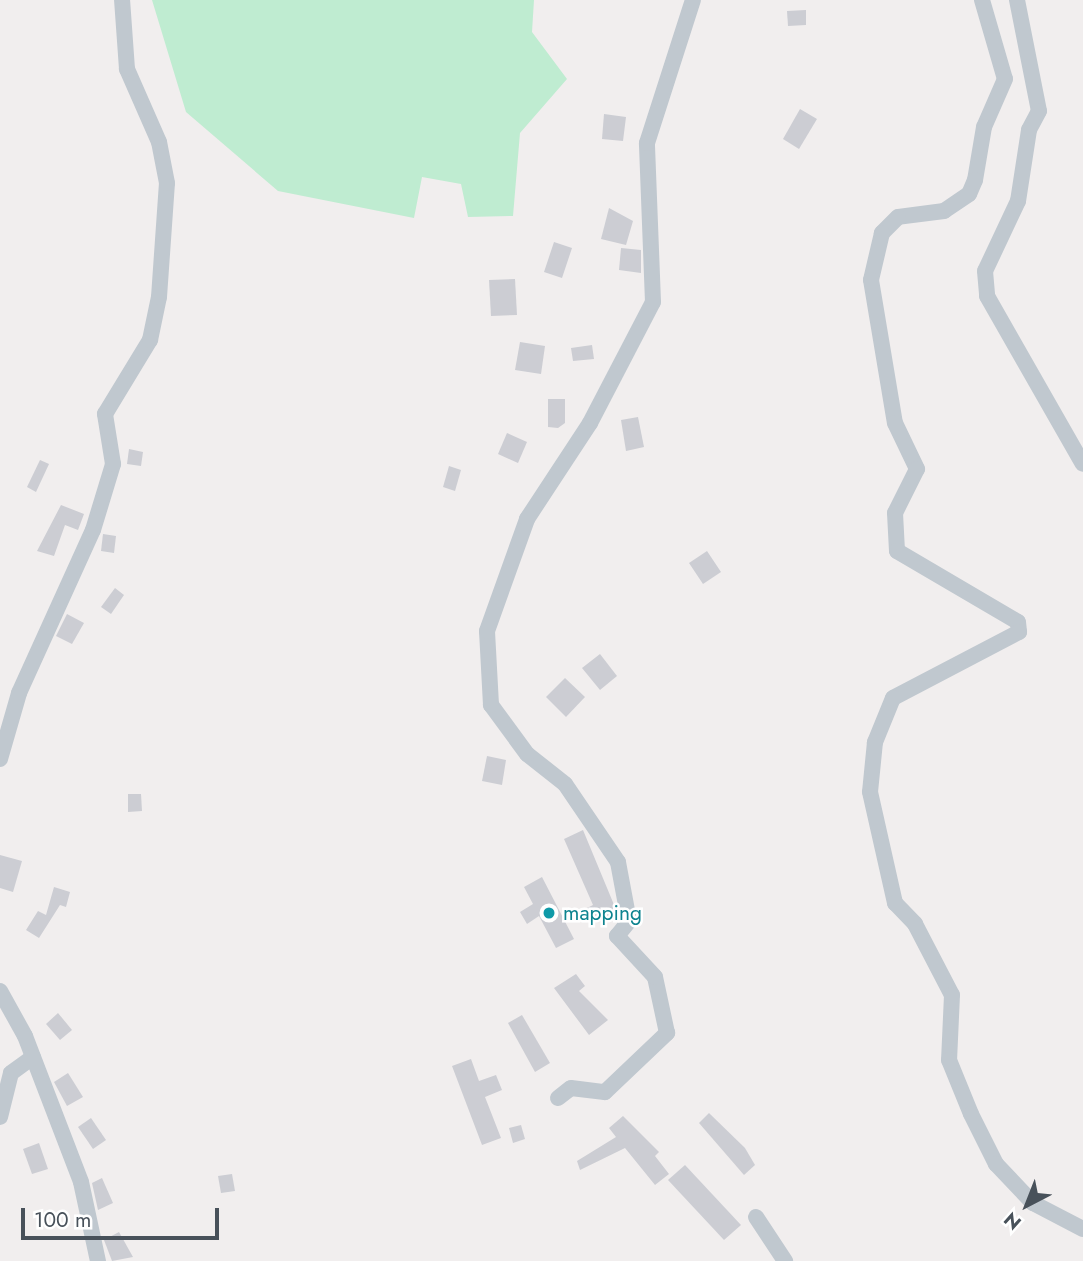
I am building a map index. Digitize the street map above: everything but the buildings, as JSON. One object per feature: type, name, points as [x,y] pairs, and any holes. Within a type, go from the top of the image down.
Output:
[{"type":"street","points":[[0,759],[19,693],[93,530],[113,464],[105,415],[150,340],[159,297],[167,183],[159,142],[127,69],[122,0]]},
{"type":"street","points":[[558,1098],[571,1088],[605,1092],[667,1033],[656,977],[617,936],[629,921],[618,862],[565,784],[527,754],[491,705],[487,631],[527,519],[590,423],[653,302],[647,143],[693,0]]},
{"type":"street","points":[[982,0],[1005,79],[984,127],[975,180],[969,194],[944,211],[898,217],[882,233],[871,279],[895,423],[917,469],[895,513],[897,551],[1018,622],[1018,632],[893,698],[875,742],[870,792],[895,903],[915,924],[952,995],[949,1060],[971,1114],[996,1164],[1033,1203],[1083,1228]]},
{"type":"street","points":[[1017,0],[1039,111],[1029,131],[1018,201],[985,271],[987,296],[1083,464]]},
{"type":"street","points":[[0,991],[33,1057],[81,1182],[98,1261]]},
{"type":"street","points":[[0,1117],[11,1073],[33,1057]]},
{"type":"street","points":[[757,1217],[785,1261]]},
{"type":"green space","points":[[152,0],[534,0],[532,32],[567,79],[520,133],[513,216],[468,217],[461,184],[422,177],[414,218],[278,191],[186,112]]},
{"type":"place","name":"mapping","points":[[549,913]]}]
